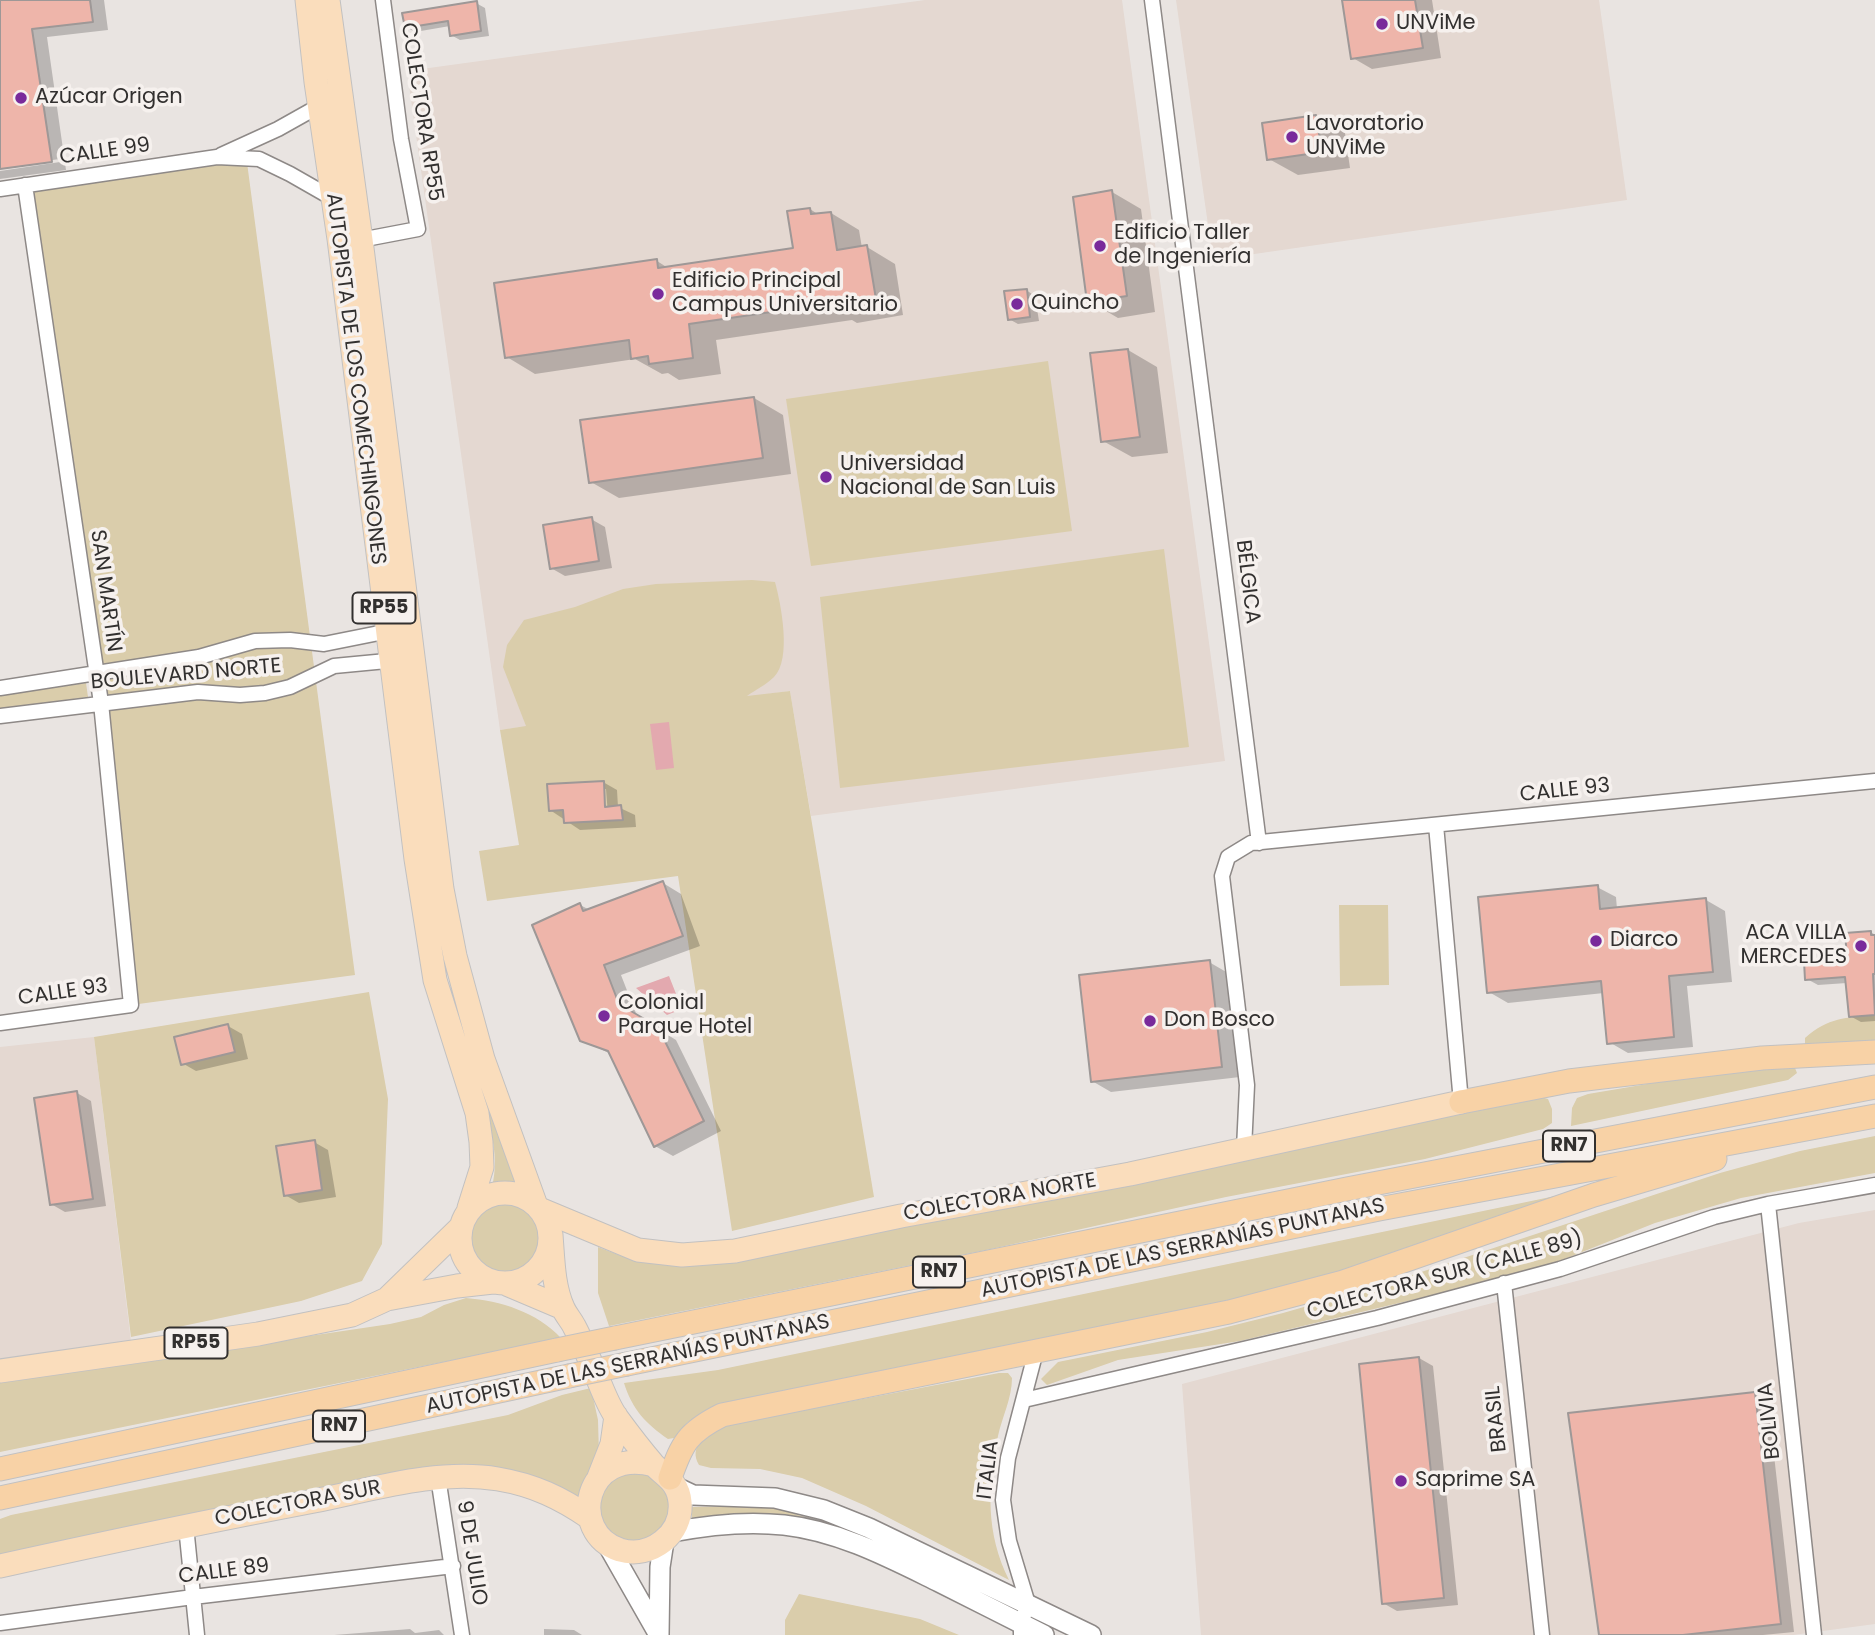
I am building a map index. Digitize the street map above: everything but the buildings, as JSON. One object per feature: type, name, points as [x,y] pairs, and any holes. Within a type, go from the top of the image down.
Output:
[{"type":"highway","points":[[1461,1102],[1569,1081],[1762,1058],[1875,1052]]},
{"type":"highway","name":"AUTOPISTA DE LAS SERRANÍAS PUNTANAS","points":[[0,1469],[557,1350],[1346,1189],[1875,1087]]},
{"type":"highway","name":"AUTOPISTA DE LAS SERRANÍAS PUNTANAS","points":[[0,1498],[569,1376],[1367,1212],[1875,1116]]},
{"type":"highway","points":[[667,1477],[689,1436],[699,1427],[722,1415],[1229,1312],[1343,1282],[1594,1195],[1821,1127]]},
{"type":"highway","points":[[0,1507],[108,1475]]},
{"type":"main road","name":"AUTOPISTA DE LOS COMECHINGONES","points":[[306,0],[332,198],[350,242]]},
{"type":"main road","name":"AUTOPISTA DE LOS COMECHINGONES","points":[[328,0],[350,242],[402,660],[455,957],[483,1059],[538,1207]]},
{"type":"main road","name":"AUTOPISTA DE LOS COMECHINGONES","points":[[402,660],[410,818],[435,980],[477,1113],[481,1142],[482,1167],[465,1218]]},
{"type":"main road","name":"COLECTORA NORTE","points":[[538,1207],[638,1250],[682,1255],[735,1251],[901,1216],[1130,1174],[1461,1102]]},
{"type":"main road","name":"RP55","points":[[0,1371],[258,1334],[352,1315],[387,1299],[527,1277],[545,1260],[551,1235],[548,1222],[538,1207],[523,1195],[494,1193],[481,1199],[387,1299]]},
{"type":"main road","name":"RP55","points":[[465,1218],[459,1242],[463,1255],[470,1267],[480,1276],[499,1283]]},
{"type":"main road","points":[[551,1235],[554,1275],[563,1308],[575,1327],[616,1416],[667,1477],[680,1502],[679,1517],[668,1536],[660,1567],[659,1635]]},
{"type":"main road","points":[[499,1283],[563,1308]]},
{"type":"main road","points":[[616,1416],[612,1444],[592,1490],[589,1504],[590,1518],[596,1532],[619,1550],[649,1550],[668,1536],[699,1527],[784,1525],[826,1533],[882,1554],[1021,1629],[1044,1635]]},
{"type":"main road","points":[[599,1477],[624,1462],[639,1461],[693,1495],[775,1498],[824,1510],[869,1528],[1091,1635]]},
{"type":"main road","name":"COLECTORA SUR","points":[[0,1566],[186,1526],[438,1477],[496,1479],[544,1490],[590,1518]]},
{"type":"main road","points":[[606,1542],[659,1635]]},
{"type":"street","name":"COLECTORA RP55","points":[[350,242],[418,229],[401,139],[383,0]]},
{"type":"street","name":"BÉLGICA","points":[[1152,0],[1259,843]]},
{"type":"street","points":[[217,157],[319,106]]},
{"type":"street","points":[[217,157],[259,159],[332,198]]},
{"type":"street","name":"CALLE 99","points":[[0,189],[217,157]]},
{"type":"street","name":"SAN MARTÍN","points":[[25,185],[101,703],[131,1005]]},
{"type":"street","name":"BOULEVARD NORTE","points":[[0,688],[199,657],[255,641],[290,640],[324,644],[398,629]]},
{"type":"street","name":"BOULEVARD NORTE","points":[[0,716],[198,692],[240,695],[265,693],[290,687],[334,666],[402,660]]},
{"type":"street","name":"CALLE 93","points":[[1259,843],[1875,781]]},
{"type":"street","points":[[1436,825],[1461,1102]]},
{"type":"street","points":[[1244,1149],[1247,1085],[1222,876],[1228,857],[1251,843],[1259,843]]},
{"type":"street","name":"CALLE 93","points":[[0,1023],[131,1005]]},
{"type":"street","name":"COLECTORA SUR (CALLE 89)","points":[[1024,1400],[1377,1318],[1560,1269],[1714,1217],[1875,1185]]},
{"type":"street","name":"BOLIVIA","points":[[1769,1204],[1814,1635]]},
{"type":"street","name":"BRASIL","points":[[1504,1283],[1542,1635]]},
{"type":"street","name":"ITALIA","points":[[1028,1604],[1009,1541],[1003,1500],[1008,1458],[1036,1351]]},
{"type":"street","name":"9 DE JULIO","points":[[438,1477],[462,1635]]},
{"type":"street","points":[[186,1526],[197,1635]]},
{"type":"street","name":"CALLE 89","points":[[0,1623],[453,1566]]},
{"type":"street","points":[[1021,1629],[1028,1604]]},
{"type":"shaded area","name":"Universidad Nacional de San Luis","points":[[925,0],[1122,0],[1225,761],[811,816],[790,691],[500,730],[407,71]]},
{"type":"shaded area","points":[[1176,0],[1599,0],[1627,200],[1213,260]]},
{"type":"shaded area","points":[[246,155],[355,975],[131,1005],[101,703],[25,185]]},
{"type":"shaded area","points":[[1048,361],[1072,531],[811,566],[786,399]]},
{"type":"shaded area","points":[[1164,549],[1189,747],[840,788],[820,597]]},
{"type":"shaded area","points":[[752,580],[775,582],[784,645],[783,658],[774,677],[747,696],[790,691],[874,1197],[732,1231],[678,876],[487,901],[479,851],[519,845],[500,730],[526,726],[503,667],[507,645],[524,620],[575,607],[623,589],[656,584]]},
{"type":"shaded area","points":[[86,683],[88,697],[0,709],[0,695]]},
{"type":"shaded area","points":[[669,722],[674,768],[656,770],[650,724]]},
{"type":"shaded area","points":[[1339,905],[1388,905],[1389,985],[1340,986]]},
{"type":"shaded area","points":[[669,976],[682,1009],[667,1015],[636,988]]},
{"type":"shaded area","points":[[369,992],[388,1099],[382,1244],[362,1281],[301,1301],[131,1337],[94,1037]]},
{"type":"shaded area","points":[[1875,1015],[1875,1041],[1805,1048],[1805,1038],[1830,1022]]},
{"type":"shaded area","points":[[94,1037],[131,1342],[0,1359],[0,1047]]},
{"type":"shaded area","points":[[1748,1067],[1795,1068],[1797,1073],[1788,1080],[1571,1126],[1572,1108],[1577,1098],[1588,1094]]},
{"type":"shaded area","points":[[477,1069],[524,1189],[493,1182],[495,1154],[486,1112],[472,1071]]},
{"type":"shaded area","points":[[1541,1097],[1548,1099],[1552,1109],[1552,1123],[1543,1129],[1425,1159],[1226,1197],[991,1249],[609,1326],[598,1293],[598,1247],[637,1262],[688,1266]]},
{"type":"shaded area","points":[[1875,1136],[1875,1173],[1741,1198],[1655,1223],[1552,1264],[1462,1288],[1240,1341],[1118,1360],[1047,1385],[1041,1379],[1058,1362],[1207,1332],[1283,1313],[1391,1282],[1720,1173],[1800,1151]]},
{"type":"shaded area","points":[[1589,1189],[1319,1278],[1236,1299],[708,1411],[688,1422],[674,1438],[668,1439],[647,1422],[631,1401],[624,1383],[718,1370]]},
{"type":"shaded area","points":[[512,1201],[531,1211],[539,1223],[539,1251],[531,1263],[519,1271],[498,1273],[479,1263],[471,1251],[469,1230],[479,1211],[491,1203]]},
{"type":"shaded area","points":[[1875,1210],[1875,1624],[1793,1635],[1201,1635],[1182,1384],[1799,1223]]},
{"type":"shaded area","points":[[466,1298],[518,1309],[541,1321],[561,1338],[0,1452],[0,1382],[390,1324],[421,1317],[444,1305]]},
{"type":"shaded area","points":[[1008,1373],[1012,1378],[1012,1385],[994,1455],[991,1510],[996,1545],[1009,1580],[866,1506],[802,1478],[760,1469],[711,1468],[699,1465],[696,1458],[700,1442],[721,1426]]},
{"type":"shaded area","points":[[591,1388],[598,1420],[599,1455],[581,1503],[510,1471],[0,1557],[0,1519],[11,1515],[508,1415],[562,1395]]},
{"type":"shaded area","points":[[639,1469],[661,1483],[670,1506],[667,1521],[656,1534],[634,1542],[620,1539],[608,1530],[601,1518],[599,1504],[600,1495],[607,1483],[617,1476]]},
{"type":"shaded area","points":[[692,1507],[772,1507],[848,1530],[1010,1602],[1006,1608],[769,1515],[692,1518]]},
{"type":"shaded area","points":[[799,1594],[920,1619],[959,1635],[785,1635],[785,1620]]},
{"type":"place","name":"UNViMe","points":[[1382,24]]},
{"type":"place","name":"Azúcar Origen","points":[[21,98]]},
{"type":"place","name":"Lavoratorio UNViMe","points":[[1292,137]]},
{"type":"place","name":"Edificio Taller de Ingeniería","points":[[1100,246]]},
{"type":"place","name":"Edificio Principal Campus Universitario","points":[[658,294]]},
{"type":"place","name":"Quincho","points":[[1017,304]]},
{"type":"place","name":"Universidad Nacional de San Luis","points":[[826,477]]},
{"type":"place","name":"Diarco","points":[[1596,941]]},
{"type":"place","name":"ACA VILLA MERCEDES","points":[[1861,946]]},
{"type":"place","name":"Colonial Parque Hotel","points":[[604,1016]]},
{"type":"place","name":"Don Bosco","points":[[1150,1021]]},
{"type":"place","name":"Saprime SA","points":[[1401,1481]]}]
